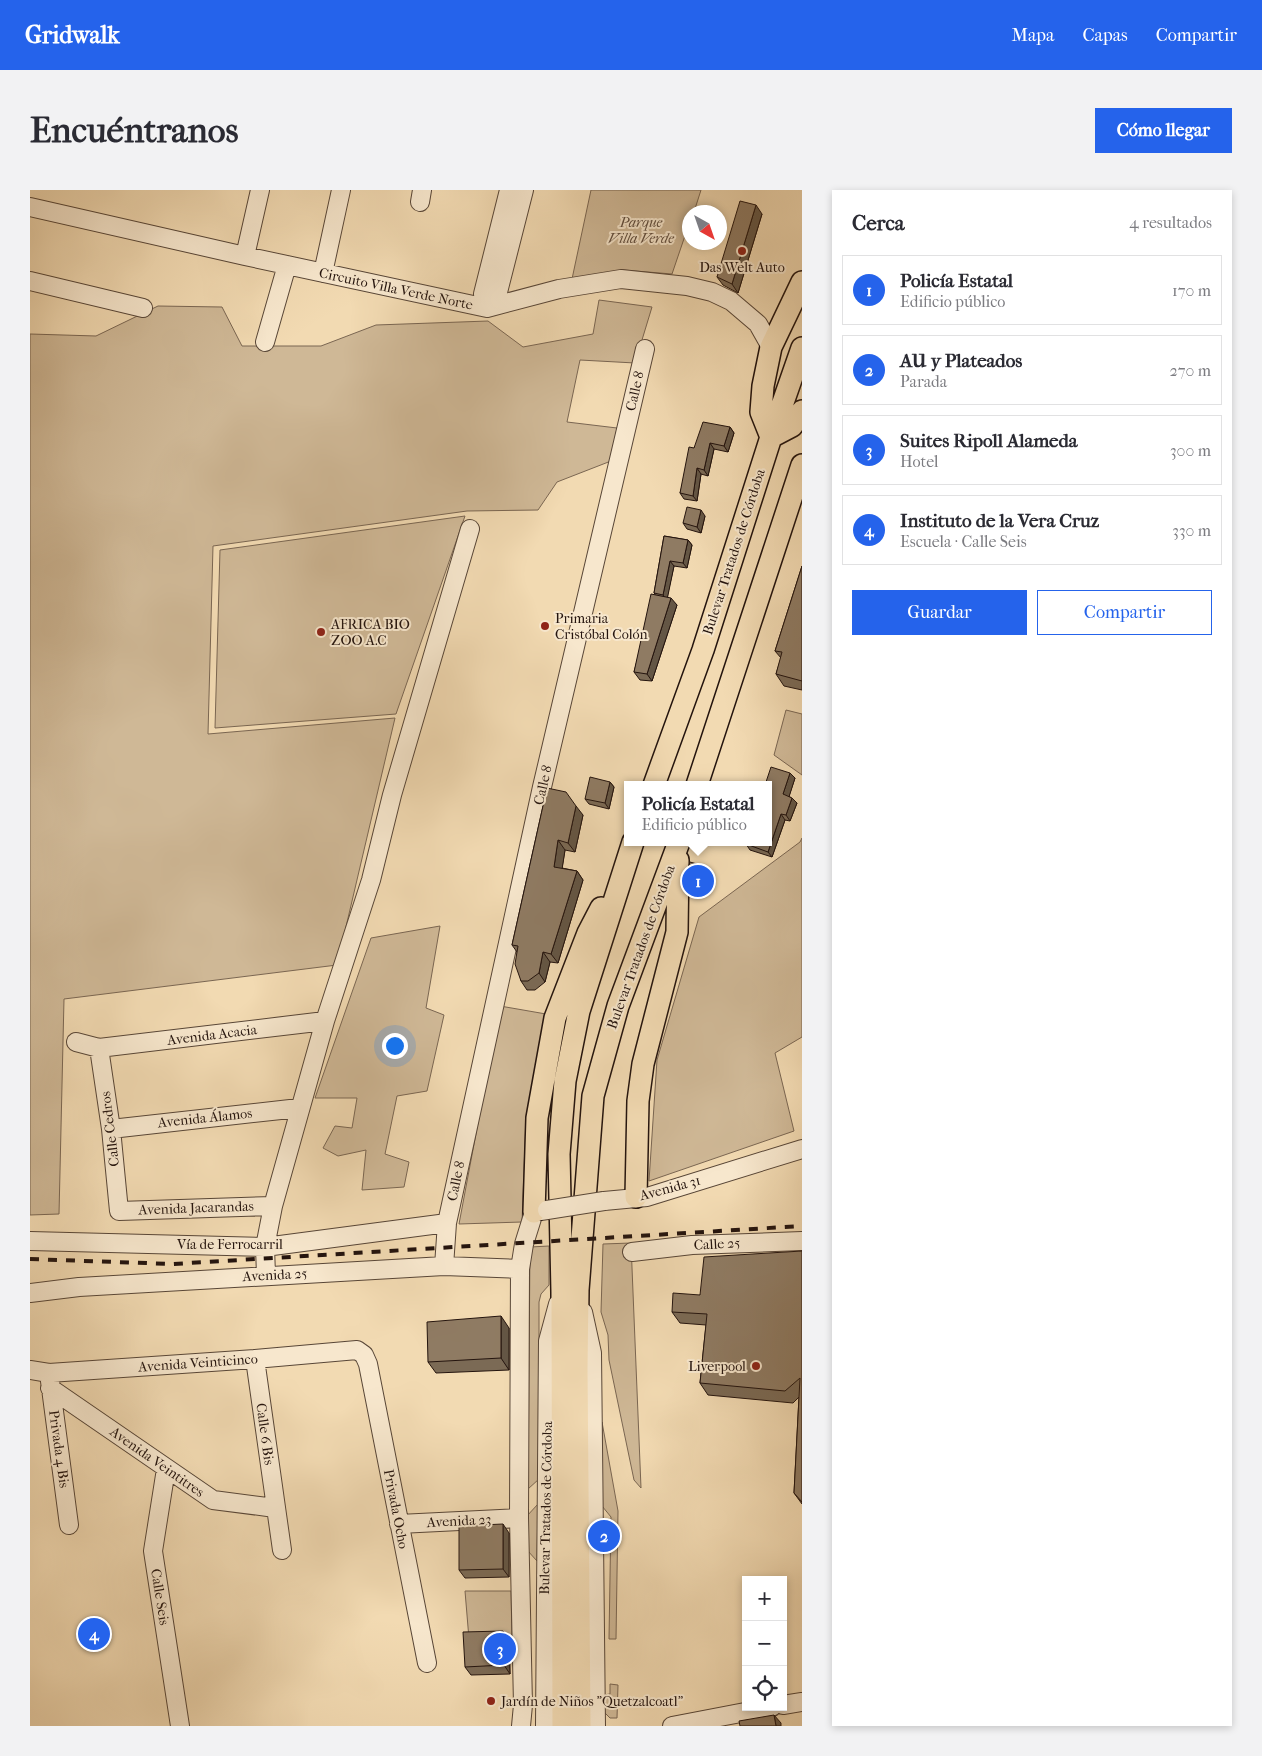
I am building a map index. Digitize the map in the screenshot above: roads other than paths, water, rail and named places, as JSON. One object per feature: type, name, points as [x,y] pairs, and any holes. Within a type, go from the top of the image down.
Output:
[{"type":"main road","points":[[802,282],[771,348],[763,386],[761,412],[771,437],[792,426],[802,411]]},
{"type":"main road","name":"Bulevar Tratados de Córdoba","points":[[655,781],[702,650],[802,348]]},
{"type":"main road","points":[[698,781],[802,466]]},
{"type":"main road","name":"Bulevar Tratados de Córdoba","points":[[570,1291],[593,1096],[618,1006],[677,846]]},
{"type":"main road","points":[[636,1197],[638,1101],[643,1064],[677,932],[678,846]]},
{"type":"main road","points":[[541,1211],[537,1118],[555,1018],[588,933],[630,851]]},
{"type":"main road","name":"Bulevar Tratados de Córdoba","points":[[580,1726],[572,1669],[570,1291],[559,1154],[565,1081],[579,1011],[630,851]]},
{"type":"main road","name":"Bulevar Tratados de Córdoba","points":[[563,1726],[572,1669]]},
{"type":"street","points":[[246,256],[260,190]]},
{"type":"street","points":[[323,273],[341,190]]},
{"type":"street","points":[[487,308],[483,294],[509,190]]},
{"type":"street","points":[[487,308],[497,296],[524,190]]},
{"type":"street","name":"Circuito Villa Verde Norte","points":[[30,206],[246,256],[487,308],[559,289],[622,279],[687,286],[712,292],[731,302],[758,324],[771,348]]},
{"type":"street","points":[[265,342],[287,265]]},
{"type":"street","points":[[30,281],[143,308]]},
{"type":"street","name":"Calle 8","points":[[447,1223],[542,787],[645,349]]},
{"type":"street","points":[[266,1276],[266,1247],[273,1206],[299,1108],[371,880],[392,795],[470,529]]},
{"type":"street","name":"Avenida Acacia","points":[[99,1048],[325,1021]]},
{"type":"street","points":[[76,1042],[99,1048]]},
{"type":"street","name":"Calle Cedros","points":[[99,1048],[111,1128],[119,1211]]},
{"type":"street","name":"Avenida Álamos","points":[[111,1128],[299,1108]]},
{"type":"street","name":"Avenida 31","points":[[541,1211],[647,1196],[802,1149]]},
{"type":"street","name":"Avenida Jacarandas","points":[[119,1211],[273,1206]]},
{"type":"street","points":[[521,1726],[523,1705],[519,1518],[520,1269],[524,1244],[541,1211]]},
{"type":"street","points":[[444,1266],[447,1223]]},
{"type":"street","name":"Vía de Ferrocarril","points":[[30,1241],[266,1247],[447,1223]]},
{"type":"street","name":"Calle 25","points":[[632,1252],[692,1245],[802,1241]]},
{"type":"street","name":"Avenida 25","points":[[30,1293],[79,1287],[444,1266],[520,1269]]},
{"type":"street","name":"Bulevar Tratados de Córdoba","points":[[544,1726],[544,1578],[548,1341],[570,1291]]},
{"type":"street","name":"Bulevar Tratados de Córdoba","points":[[570,1291],[592,1353],[596,1726]]},
{"type":"street","name":"Avenida Veinticinco","points":[[30,1370],[50,1380],[357,1350],[364,1355]]},
{"type":"street","name":"Privada Ocho","points":[[364,1355],[368,1364],[427,1663]]},
{"type":"street","name":"Calle 6 Bis","points":[[255,1359],[282,1550]]},
{"type":"street","name":"Avenida Veintitres","points":[[50,1380],[166,1468],[212,1500],[275,1508]]},
{"type":"street","name":"Privada 4 Bis","points":[[50,1380],[69,1525]]},
{"type":"street","name":"Calle Seis","points":[[166,1468],[153,1551],[180,1726]]},
{"type":"street","points":[[519,1518],[546,1486]]},
{"type":"street","name":"Avenida 23","points":[[399,1524],[519,1518]]},
{"type":"street","points":[[520,1562],[544,1578]]},
{"type":"street","points":[[787,1704],[802,1702]]},
{"type":"street","points":[[672,1726],[751,1711]]},
{"type":"railway","points":[[30,1259],[173,1264],[802,1226]]},
{"type":"place","name":"Das Welt Auto","points":[[742,251]]},
{"type":"place","name":"Primaria Cristóbal Colón","points":[[545,626]]},
{"type":"place","name":"AFRICA BIO ZOO A.C","points":[[321,632]]},
{"type":"place","name":"Policía Estatal","points":[[698,881]]},
{"type":"place","name":"Liverpool","points":[[756,1366]]},
{"type":"place","name":"AU y Plateados","points":[[604,1536]]},
{"type":"place","name":"Instituto de la Vera Cruz","points":[[94,1634]]},
{"type":"place","name":"Suites Ripoll Alameda","points":[[500,1649]]},
{"type":"place","name":"Jardín de Niños \"Quetzalcoatl\"","points":[[491,1701]]},
{"type":"park label","name":"Parque Villa Verde","points":[[641,230]]}]
